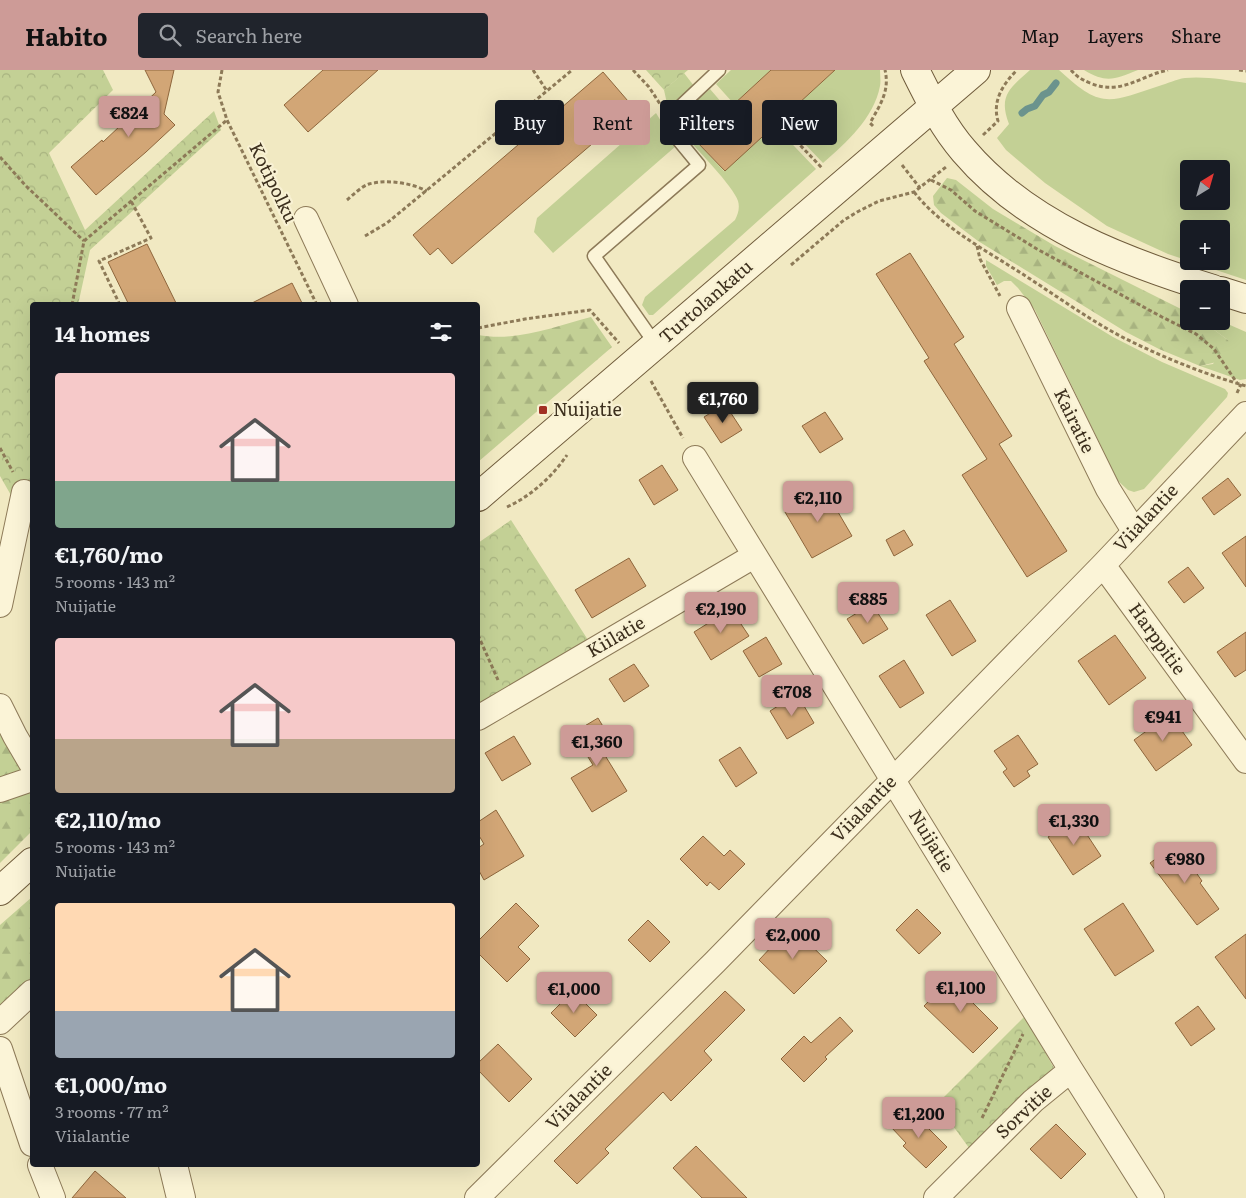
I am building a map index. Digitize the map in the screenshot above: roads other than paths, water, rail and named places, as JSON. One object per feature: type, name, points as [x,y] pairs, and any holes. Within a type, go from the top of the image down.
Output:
[{"type":"main road","points":[[915,70],[948,130],[964,151],[997,184],[1038,215],[1066,232],[1141,266],[1185,280]]},
{"type":"main road","name":"Turtolankatu","points":[[480,495],[643,376],[656,345],[976,70]]},
{"type":"main road","points":[[1230,294],[1246,299]]},
{"type":"main road","points":[[0,891],[30,864]]},
{"type":"main road","points":[[173,1167],[181,1198]]},
{"type":"street","points":[[306,219],[345,302]]},
{"type":"street","name":"Kairatie","points":[[1011,305],[1108,489],[1134,530]]},
{"type":"street","name":"Viialantie","points":[[477,1198],[714,962],[893,780],[1246,414]]},
{"type":"street","name":"Nuijatie","points":[[695,458],[1071,1070],[1152,1198]]},
{"type":"street","points":[[0,605],[24,492]]},
{"type":"street","name":"Kiilatie","points":[[480,717],[754,556]]},
{"type":"street","name":"Harppitie","points":[[1103,564],[1246,761]]},
{"type":"street","points":[[0,706],[30,762]]},
{"type":"street","points":[[0,790],[30,780]]},
{"type":"street","points":[[0,1022],[30,994]]},
{"type":"street","points":[[0,1049],[30,1138]]},
{"type":"street","name":"Sorvitie","points":[[936,1198],[1033,1101],[1071,1070]]},
{"type":"street","points":[[41,1167],[53,1198]]},
{"type":"lane","points":[[656,345],[594,256],[699,165],[671,131],[669,117],[719,70]]},
{"type":"waterway","points":[[1022,113],[1035,106],[1043,95],[1049,92],[1056,83]]},
{"type":"place","name":"Nuijatie","points":[[543,410]]}]
